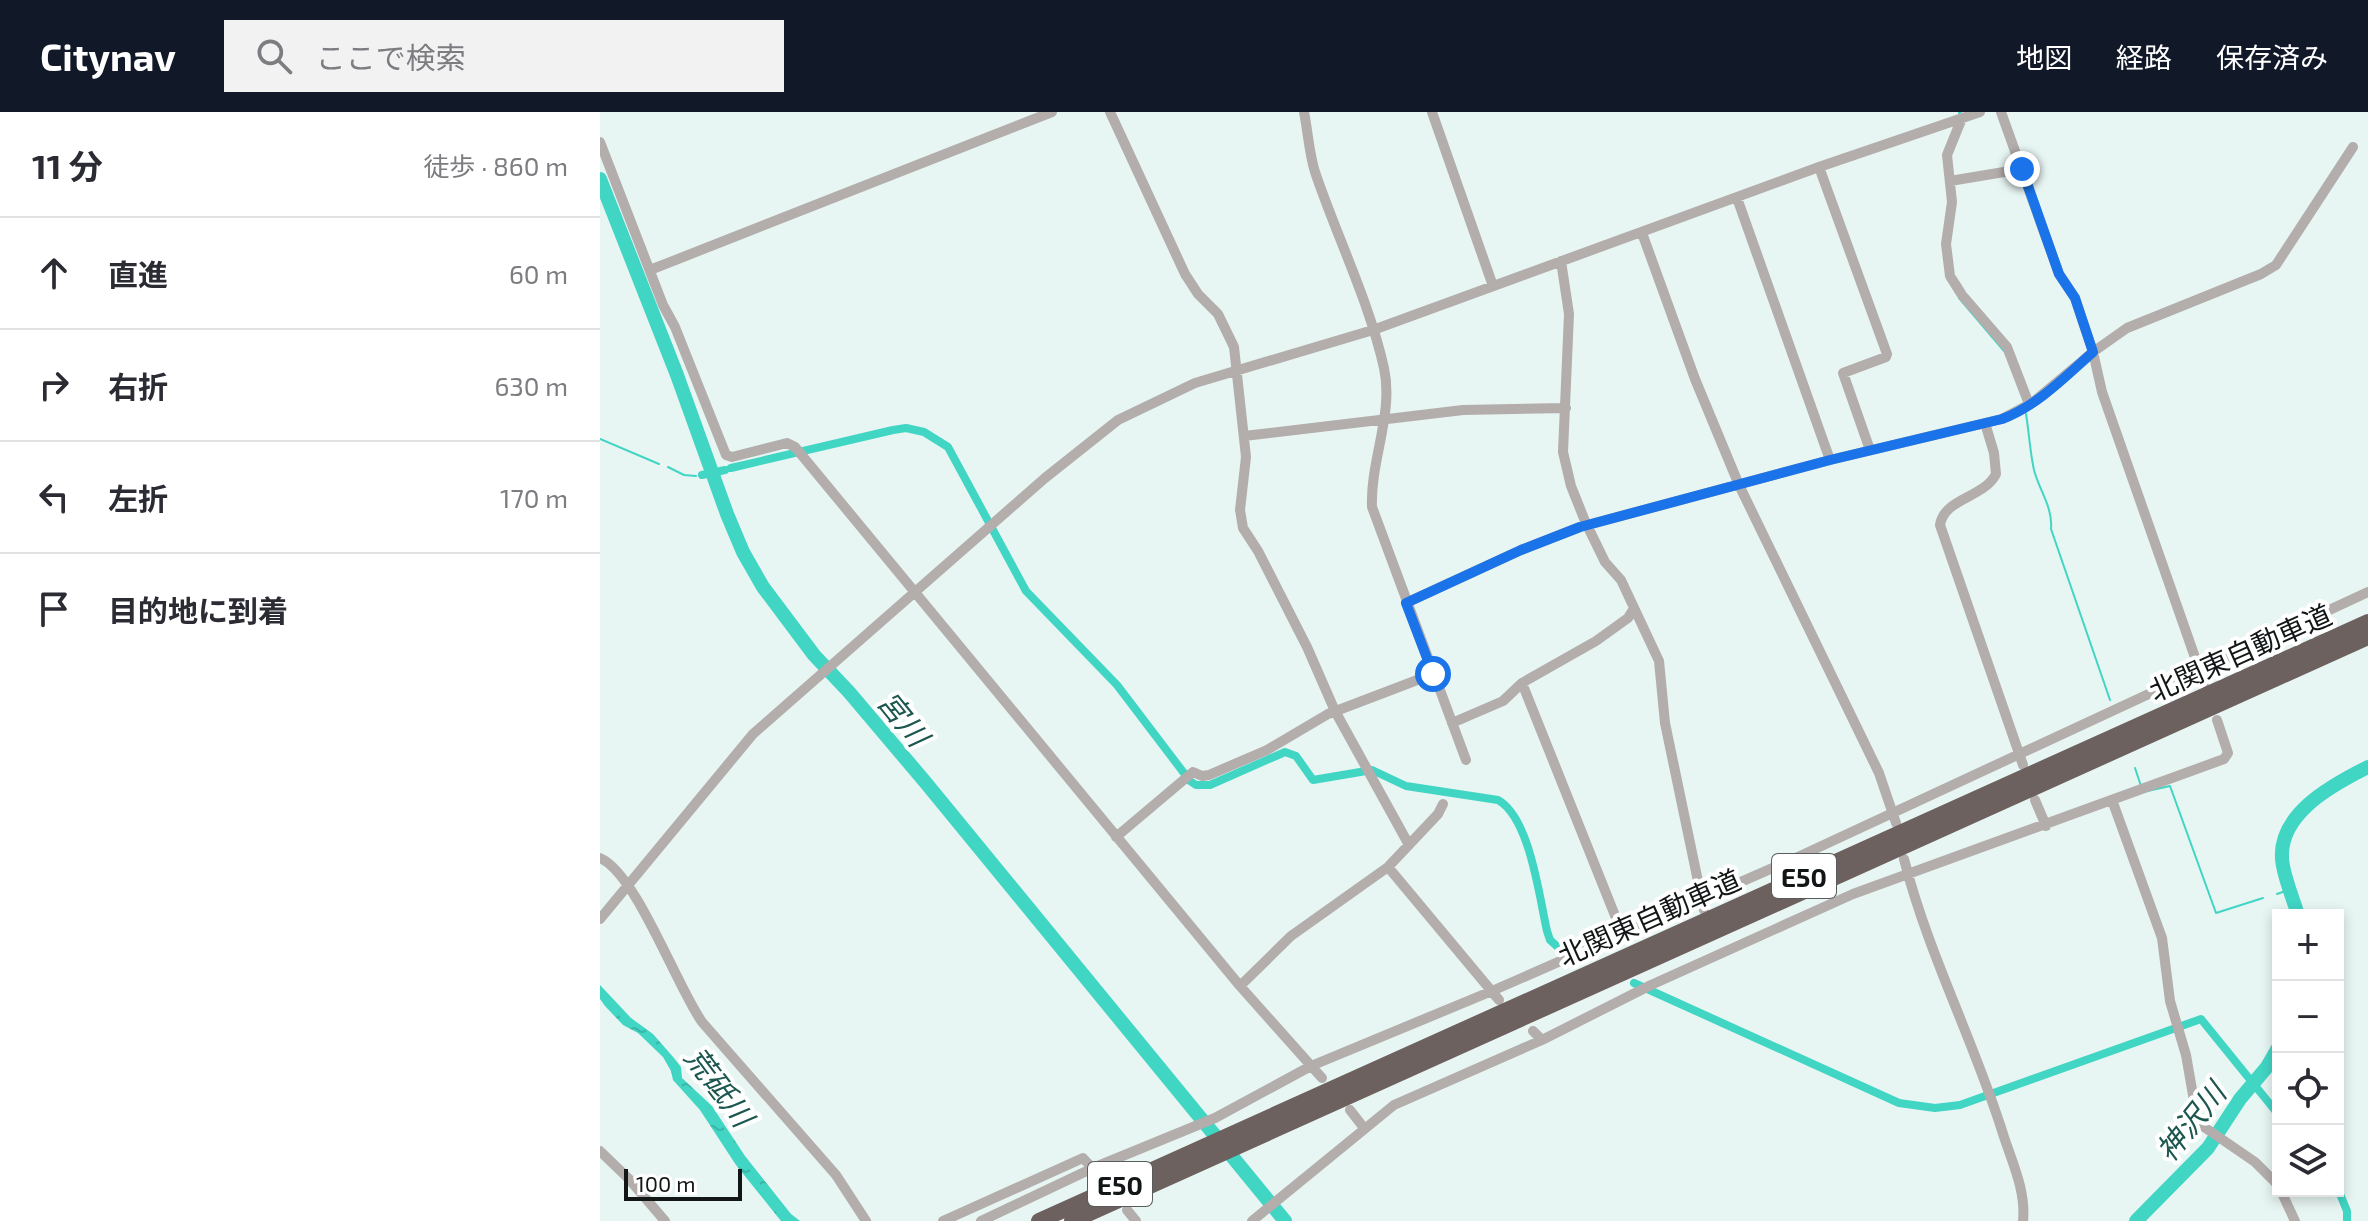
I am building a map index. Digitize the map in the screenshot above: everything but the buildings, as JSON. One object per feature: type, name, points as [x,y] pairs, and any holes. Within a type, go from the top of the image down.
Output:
[{"type":"highway","name":"北関東自動車道","points":[[1242,1137],[2368,622]]},
{"type":"highway","name":"北関東自動車道","points":[[1039,1221],[1242,1137],[2368,637]]},
{"type":"highway","name":"北関東自動車道","points":[[1072,1221],[1205,1153]]},
{"type":"street","points":[[650,270],[1052,112]]},
{"type":"street","points":[[1110,112],[1185,274],[1227,327],[1234,347],[1246,457],[1240,510],[1243,528],[1307,647],[1335,711],[1409,845]]},
{"type":"street","points":[[1432,112],[1493,286]]},
{"type":"street","points":[[600,919],[743,744],[990,526],[1118,420],[1195,383],[1373,330],[1819,167],[1980,112]]},
{"type":"street","points":[[2001,112],[2059,274],[2075,298],[2102,392],[2204,683]]},
{"type":"street","points":[[1305,113],[1315,170],[1373,330],[1386,385],[1371,490],[1372,507],[1466,760]]},
{"type":"street","points":[[1962,118],[1947,155],[1952,202],[1946,244],[1950,276],[1962,295],[2007,347],[2029,404]]},
{"type":"street","points":[[600,142],[726,455],[732,457],[787,443],[795,447],[1240,986],[1322,1078]]},
{"type":"street","points":[[1406,603],[1543,540],[1588,526],[2014,414],[2093,352],[2138,323],[2261,274],[2276,265],[2353,147]]},
{"type":"street","points":[[1819,167],[1887,354],[1843,373],[1870,450]]},
{"type":"street","points":[[1950,181],[2022,169]]},
{"type":"street","points":[[1737,198],[1830,460]]},
{"type":"street","points":[[1642,233],[1695,379],[1739,485],[1879,773],[1893,818]]},
{"type":"street","points":[[1561,261],[1569,314],[1564,461],[1574,495],[1605,562],[1621,580],[1659,661],[1665,723],[1703,904]]},
{"type":"street","points":[[1244,436],[1463,410],[1566,408]]},
{"type":"street","points":[[1985,423],[1994,453],[1996,474],[1986,488],[1948,509],[1940,525],[2021,760]]},
{"type":"street","points":[[981,1221],[1093,1168],[1215,1118],[1311,1066],[1495,996],[1622,933],[1703,904],[2021,760],[2200,670],[2368,592]]},
{"type":"street","points":[[1452,723],[1503,701],[1522,683],[1596,641],[1628,618],[1633,610]]},
{"type":"street","points":[[1116,837],[1193,772],[1209,775],[1252,756],[1335,711],[1433,674]]},
{"type":"street","points":[[1522,683],[1622,933]]},
{"type":"street","points":[[1252,1221],[1394,1105],[1542,1040],[1714,950],[1853,894],[2227,758],[2217,720]]},
{"type":"street","points":[[2035,800],[2046,826]]},
{"type":"street","points":[[2112,800],[2162,938],[2170,1001],[2197,1118],[2204,1127],[2255,1162],[2272,1179]]},
{"type":"street","points":[[1240,986],[1291,936],[1388,867],[1438,814],[1443,804]]},
{"type":"street","points":[[600,858],[608,862],[628,885],[694,1011],[836,1175],[866,1221]]},
{"type":"street","points":[[1904,859],[1916,905],[1991,1094],[2022,1196],[2023,1221]]},
{"type":"street","points":[[1388,867],[1495,996]]},
{"type":"street","points":[[1533,1031],[1542,1040]]},
{"type":"street","points":[[1350,1110],[1364,1128]]},
{"type":"street","points":[[600,1151],[665,1221]]},
{"type":"street","points":[[943,1221],[1083,1158],[1103,1180]]},
{"type":"street","points":[[2284,1197],[2295,1221]]},
{"type":"water","points":[[600,985],[674,1058],[681,1067],[682,1078],[712,1106],[745,1156],[800,1221],[781,1221],[736,1165],[700,1110],[673,1080],[663,1057],[605,1006],[600,999]]},
{"type":"waterway","name":"宮川","points":[[600,179],[677,375],[727,514],[743,552],[763,587],[814,655],[926,783],[1285,1221]]},
{"type":"waterway","points":[[1959,298],[2004,351]]},
{"type":"waterway","points":[[2026,414],[2034,470],[2048,506],[2051,529],[2110,700]]},
{"type":"waterway","points":[[731,468],[893,430],[906,428],[924,432],[948,447],[1026,591],[1117,685],[1190,781],[1196,785],[1210,785],[1285,752],[1296,756],[1313,780],[1372,770],[1406,786],[1498,800],[1518,823],[1532,859],[1547,931],[1550,940],[1560,949]]},
{"type":"waterway","points":[[600,439],[659,464]]},
{"type":"waterway","points":[[668,467],[684,475],[696,476]]},
{"type":"waterway","name":"宮川","points":[[702,475],[725,470]]},
{"type":"waterway","name":"神沢川","points":[[2296,909],[2283,866],[2282,848],[2287,832],[2308,804],[2368,767]]},
{"type":"waterway","points":[[2135,768],[2141,786]]},
{"type":"waterway","points":[[2143,792],[2170,786],[2216,913],[2263,898]]},
{"type":"waterway","points":[[2277,894],[2291,889]]},
{"type":"waterway","points":[[1634,983],[1899,1103],[1935,1108],[1960,1105],[2201,1019],[2272,1107]]},
{"type":"waterway","name":"神沢川","points":[[2136,1221],[2208,1148],[2275,1053]]},
{"type":"waterway","points":[[2341,1197],[2347,1221]]},
{"type":"route","points":[[1433,674],[1406,603],[1553,536],[1580,527],[1830,460],[2002,419],[2032,403],[2066,376],[2093,352],[2075,298],[2059,274],[2022,169]]},
{"type":"water label","name":"荒砥川","points":[[720,1086]]}]
